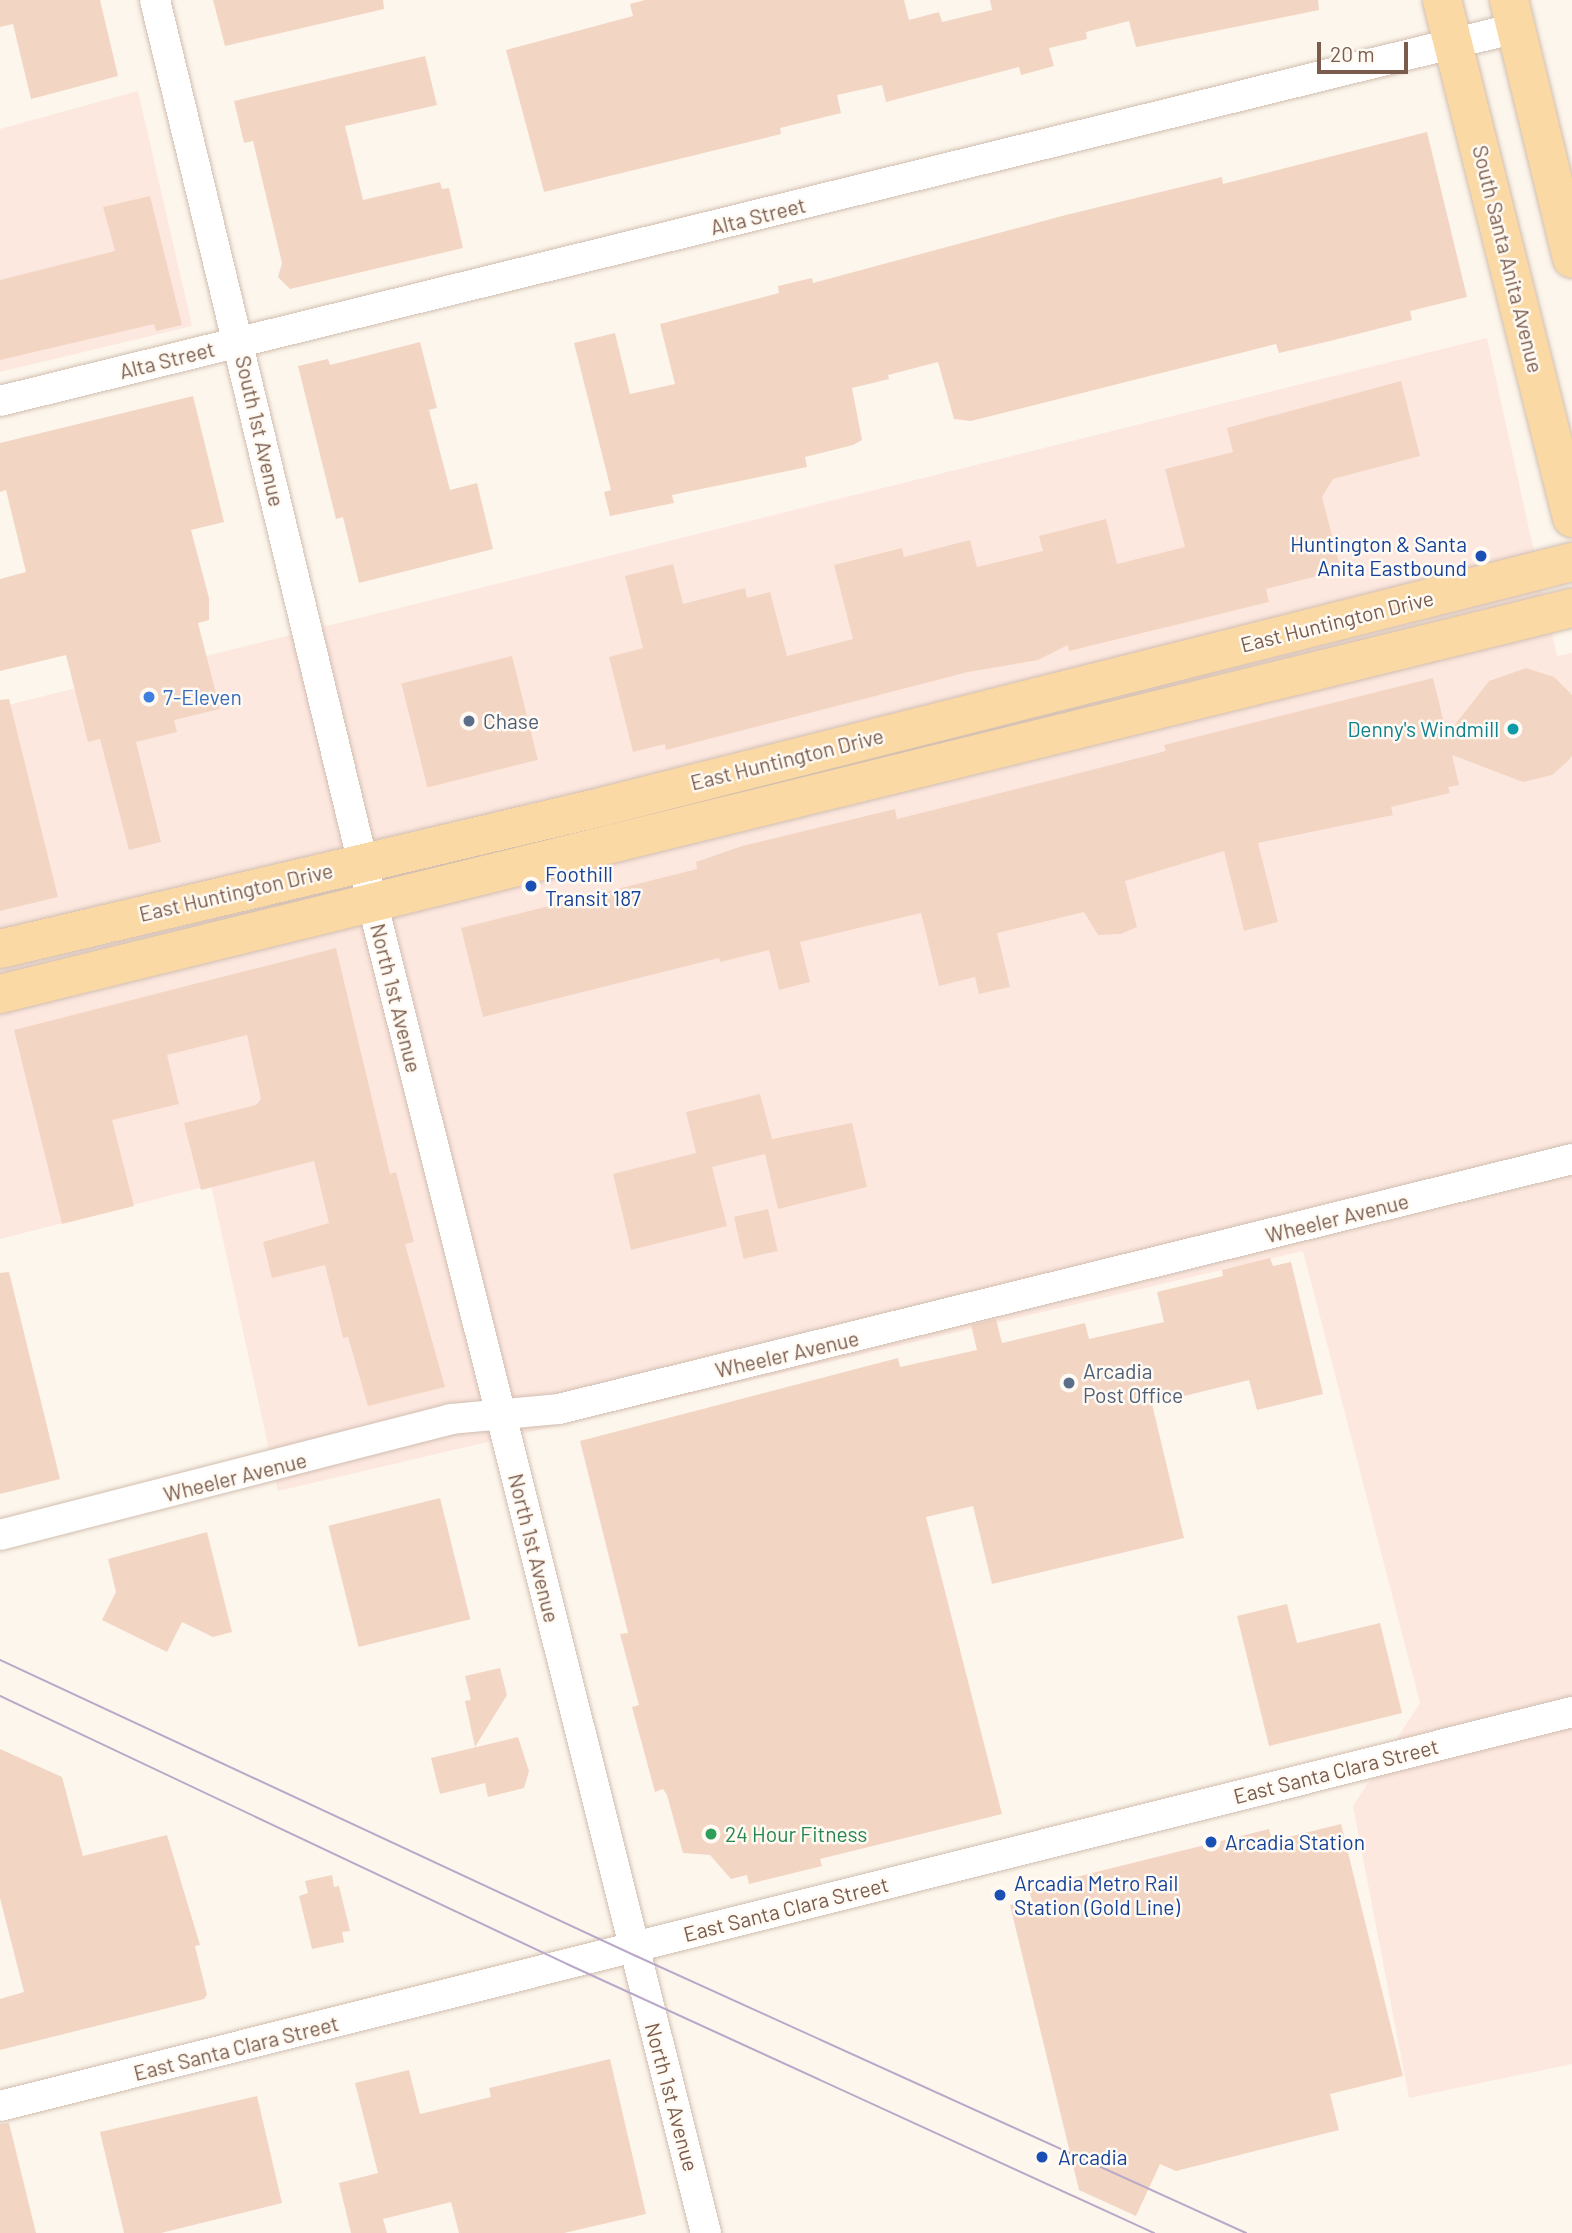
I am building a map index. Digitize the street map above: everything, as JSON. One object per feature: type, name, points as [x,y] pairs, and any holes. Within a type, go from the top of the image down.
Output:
[{"type":"main road","name":"South Santa Anita Avenue","points":[[1442,0],[1572,518]]},
{"type":"main road","points":[[1512,14],[1572,258]]},
{"type":"main road","name":"East Huntington Drive","points":[[0,949],[614,803],[1572,562]]},
{"type":"main road","name":"East Huntington Drive","points":[[0,994],[1572,608]]},
{"type":"street","name":"South 1st Avenue","points":[[155,0],[240,343],[363,862]]},
{"type":"street","name":"Alta Street","points":[[0,401],[1452,43],[1512,14]]},
{"type":"street","name":"North 1st Avenue","points":[[363,862],[706,2233]]},
{"type":"street","name":"Wheeler Avenue","points":[[0,1535],[451,1419],[559,1409],[1572,1159]]},
{"type":"street","name":"East Santa Clara Street","points":[[0,2106],[1572,1712]]},
{"type":"shaded area","points":[[138,91],[192,326],[0,372],[0,129]]},
{"type":"shaded area","points":[[1487,338],[1557,656],[1572,653],[1572,2064],[1409,2098],[1353,1806],[1420,1703],[1303,1251],[278,1491],[211,1185],[0,1239],[0,707]]},
{"type":"building","points":[[0,0],[100,0],[118,76],[31,99],[13,24],[0,27]]},
{"type":"building","points":[[213,0],[383,0],[384,9],[225,46]]},
{"type":"building","points":[[645,0],[904,0],[909,20],[939,12],[942,22],[992,10],[990,0],[1318,0],[1319,10],[1136,47],[1129,21],[1086,32],[1087,39],[1049,48],[1054,66],[1021,75],[1019,67],[886,102],[882,85],[837,95],[841,113],[780,128],[781,134],[544,192],[506,50],[633,16],[630,4]]},
{"type":"building","points":[[425,56],[437,105],[345,126],[363,200],[440,182],[442,189],[449,188],[463,248],[290,289],[278,277],[282,263],[253,141],[244,143],[234,101]]},
{"type":"building","points":[[1427,132],[1467,297],[1410,311],[1412,320],[1330,341],[1279,353],[1276,344],[971,421],[954,419],[938,362],[852,388],[862,440],[853,445],[805,457],[807,467],[672,495],[674,503],[610,516],[604,492],[611,490],[574,343],[615,333],[630,394],[675,384],[660,324],[779,293],[778,286],[812,278],[813,283],[1062,216],[1222,177],[1223,184]]},
{"type":"building","points":[[150,196],[182,325],[156,331],[154,324],[0,360],[0,280],[115,251],[103,207]]},
{"type":"building","points":[[420,342],[437,408],[429,410],[450,490],[477,483],[493,549],[359,583],[343,517],[336,519],[298,366],[328,359],[330,365]]},
{"type":"building","points":[[1401,381],[1420,456],[1333,479],[1322,497],[1341,570],[1266,589],[1269,602],[1069,651],[1068,645],[1038,660],[968,672],[666,750],[665,744],[633,752],[609,657],[643,648],[625,576],[673,564],[683,604],[745,588],[747,598],[770,592],[787,656],[853,639],[834,565],[902,548],[904,557],[970,540],[977,567],[1043,551],[1039,536],[1106,519],[1117,564],[1185,547],[1165,469],[1233,452],[1227,428]]},
{"type":"building","points":[[193,396],[224,522],[191,530],[209,598],[209,620],[198,623],[220,709],[174,720],[177,732],[136,742],[161,842],[129,850],[100,739],[88,742],[66,655],[0,671],[0,579],[26,572],[6,490],[0,492],[0,443]]},
{"type":"building","points":[[512,656],[538,760],[427,787],[401,684]]},
{"type":"building","points":[[1526,668],[1554,677],[1572,695],[1572,756],[1567,762],[1552,775],[1523,782],[1452,755],[1459,785],[1448,787],[1450,793],[1391,807],[1393,815],[1258,843],[1278,922],[1244,931],[1224,851],[1125,881],[1137,927],[1121,934],[1098,935],[1084,912],[997,933],[1010,987],[979,994],[975,977],[939,986],[921,913],[800,942],[810,982],[779,990],[769,950],[720,962],[719,958],[483,1017],[461,928],[697,869],[696,862],[742,846],[895,809],[897,819],[1166,751],[1164,745],[1433,678],[1447,735],[1489,681]]},
{"type":"building","points":[[9,699],[58,897],[0,911],[0,700]]},
{"type":"building","points":[[336,948],[390,1174],[396,1172],[414,1242],[405,1244],[445,1387],[368,1406],[348,1337],[343,1338],[325,1265],[272,1278],[263,1242],[329,1223],[314,1161],[201,1190],[184,1123],[256,1105],[261,1099],[247,1035],[167,1055],[179,1104],[112,1120],[134,1206],[62,1224],[14,1030]]},
{"type":"building","points":[[760,1094],[772,1139],[852,1123],[867,1187],[778,1209],[765,1154],[712,1167],[727,1226],[631,1250],[613,1174],[696,1153],[686,1112]]},
{"type":"building","points":[[768,1209],[778,1251],[744,1259],[734,1217]]},
{"type":"building","points":[[1270,1258],[1273,1266],[1291,1262],[1323,1394],[1257,1410],[1249,1380],[1152,1404],[1184,1538],[992,1584],[973,1506],[926,1517],[1002,1814],[820,1859],[822,1866],[749,1884],[747,1875],[731,1879],[710,1855],[683,1853],[667,1795],[663,1789],[655,1792],[632,1707],[639,1705],[620,1634],[628,1633],[580,1441],[898,1358],[900,1367],[977,1350],[971,1325],[996,1319],[1002,1343],[1085,1323],[1089,1339],[1164,1322],[1157,1292],[1223,1276],[1222,1270]]},
{"type":"building","points":[[9,1272],[60,1479],[0,1494],[0,1273]]},
{"type":"building","points":[[440,1498],[470,1619],[359,1647],[328,1526]]},
{"type":"building","points":[[207,1532],[232,1632],[213,1637],[182,1622],[167,1652],[102,1620],[116,1592],[108,1559]]},
{"type":"building","points":[[1287,1604],[1297,1643],[1380,1623],[1402,1713],[1269,1746],[1237,1616]]},
{"type":"building","points":[[500,1668],[507,1695],[475,1747],[465,1701],[471,1700],[465,1676]]},
{"type":"building","points":[[518,1737],[529,1771],[524,1788],[488,1797],[485,1783],[440,1794],[431,1758]]},
{"type":"building","points":[[0,1749],[62,1777],[83,1856],[167,1835],[200,1945],[195,1946],[207,1995],[204,1999],[0,2050],[0,1999],[24,1992],[0,1898]]},
{"type":"building","points":[[1341,1824],[1403,2076],[1330,2094],[1339,2130],[1176,2171],[1160,2164],[1136,2216],[1079,2190],[1010,1905],[1032,1900],[1028,1889],[1269,1829],[1272,1841]]},
{"type":"building","points":[[332,1875],[334,1887],[339,1886],[350,1931],[342,1932],[344,1942],[312,1949],[299,1896],[308,1893],[305,1881]]},
{"type":"building","points":[[610,2059],[646,2214],[564,2233],[459,2233],[451,2202],[383,2219],[387,2233],[351,2233],[339,2183],[378,2173],[355,2083],[409,2070],[420,2114],[491,2097],[489,2088]]},
{"type":"building","points":[[257,2096],[282,2203],[161,2233],[124,2233],[100,2132]]},
{"type":"building","points":[[9,2123],[36,2233],[0,2233],[0,2124]]},
{"type":"tram line","points":[[0,1660],[636,1956],[1246,2233]]},
{"type":"tram line","points":[[0,1696],[567,1964],[1154,2233]]},
{"type":"place","name":"Huntington & Santa Anita Eastbound","points":[[1481,556]]},
{"type":"place","name":"7-Eleven","points":[[149,697]]},
{"type":"place","name":"Chase","points":[[469,721]]},
{"type":"place","name":"Denny's Windmill","points":[[1513,729]]},
{"type":"place","name":"Foothill Transit 187","points":[[531,886]]},
{"type":"place","name":"Arcadia Post Office","points":[[1069,1383]]},
{"type":"place","name":"24 Hour Fitness","points":[[711,1834]]},
{"type":"place","name":"Arcadia Station","points":[[1211,1842]]},
{"type":"place","name":"Arcadia Metro Rail Station (Gold Line)","points":[[1000,1895]]},
{"type":"place","name":"Arcadia","points":[[1042,2157]]}]
